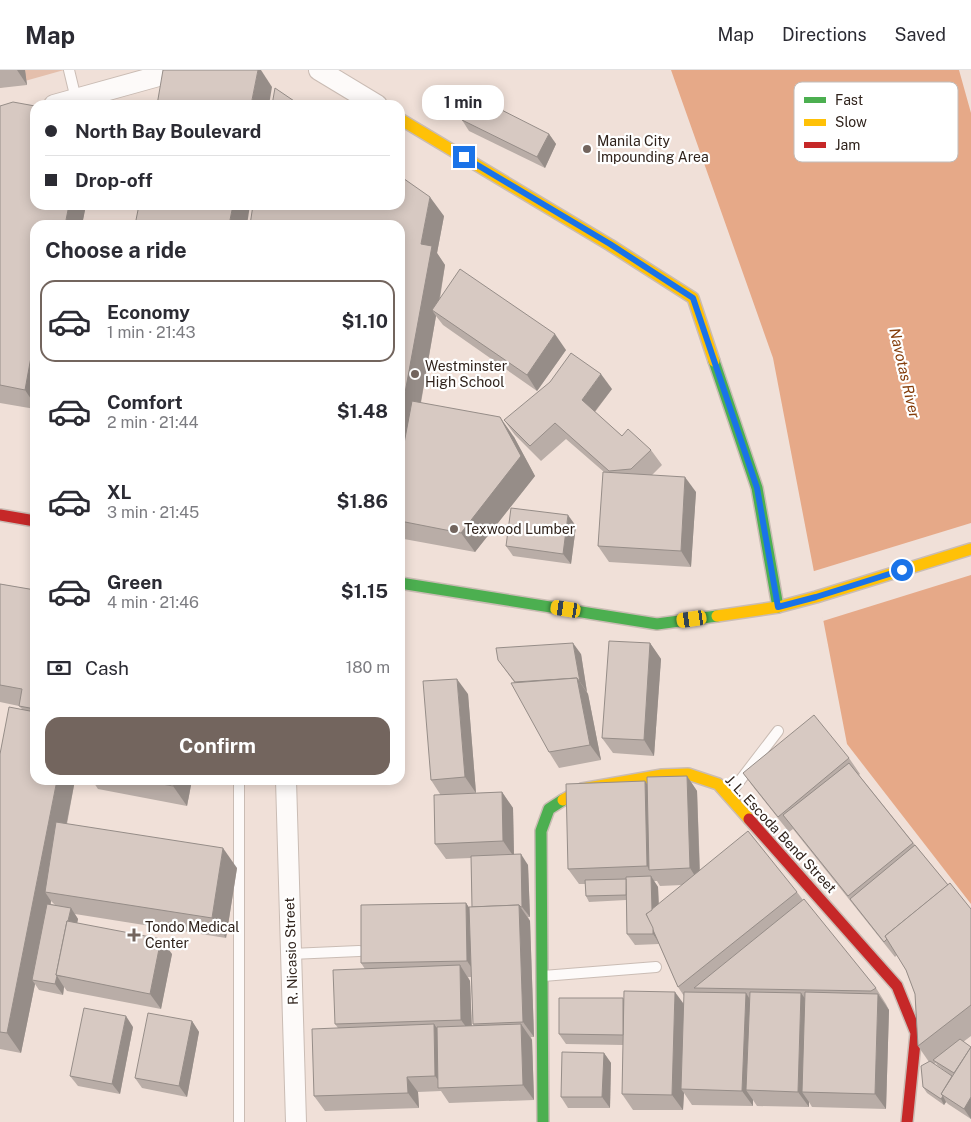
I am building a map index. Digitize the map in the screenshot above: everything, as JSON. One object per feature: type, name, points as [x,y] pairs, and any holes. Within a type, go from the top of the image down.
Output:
[{"type":"street","points":[[72,100],[180,70]]},
{"type":"street","points":[[319,70],[369,100]]},
{"type":"street","points":[[405,122],[610,244],[693,298],[757,488],[778,607]]},
{"type":"street","points":[[0,514],[30,520]]},
{"type":"street","points":[[405,584],[657,624],[778,607],[971,549]]},
{"type":"street","name":"J. L. Escoda Bend Street","points":[[543,1122],[541,831],[549,809],[582,789],[662,775],[688,774],[718,784],[897,986],[916,1033],[907,1122]]},
{"type":"street","name":"R. Nicasio Street","points":[[286,785],[296,1122]]},
{"type":"lane","points":[[69,70],[76,99]]},
{"type":"lane","points":[[728,796],[778,731]]},
{"type":"lane","points":[[239,785],[239,1122]]},
{"type":"lane","points":[[291,954],[359,951]]},
{"type":"lane","points":[[542,976],[656,967]]},
{"type":"shaded area","points":[[0,70],[64,70],[0,88]]},
{"type":"water","name":"Navotas River","points":[[671,70],[959,70],[971,113],[971,904],[847,744],[773,358]]},
{"type":"pier","points":[[971,523],[971,575],[823,621],[811,572]]},
{"type":"building","points":[[163,70],[258,70],[252,100],[158,100]]},
{"type":"building","points":[[275,88],[293,100],[273,100]]},
{"type":"building","points":[[474,96],[549,134],[537,157],[462,120]]},
{"type":"building","points":[[13,102],[30,105],[30,210],[68,210],[66,220],[30,220],[30,362],[25,390],[0,385],[0,106]]},
{"type":"building","points":[[405,180],[430,197],[421,244],[432,246],[405,393],[405,220],[251,220],[252,210],[405,210]]},
{"type":"building","points":[[138,210],[232,210],[230,220],[136,220]]},
{"type":"building","points":[[460,269],[555,334],[527,375],[432,310]]},
{"type":"building","points":[[571,353],[601,374],[582,400],[622,436],[628,429],[651,450],[631,469],[609,471],[555,423],[530,446],[504,420],[550,382]]},
{"type":"building","points":[[412,401],[500,417],[521,456],[461,533],[405,522],[405,438]]},
{"type":"building","points":[[603,472],[685,477],[681,551],[598,546]]},
{"type":"building","points":[[511,508],[568,515],[563,554],[506,546]]},
{"type":"building","points":[[0,584],[30,589],[30,708],[19,706],[22,689],[0,685]]},
{"type":"building","points":[[609,641],[650,643],[644,740],[602,738]]},
{"type":"building","points":[[573,643],[580,682],[577,678],[515,682],[498,660],[496,648]]},
{"type":"building","points":[[577,678],[590,745],[549,752],[511,683]]},
{"type":"building","points":[[457,679],[465,777],[431,780],[423,681]]},
{"type":"building","points":[[9,707],[30,711],[30,785],[56,785],[7,1033],[0,1032],[0,754]]},
{"type":"building","points":[[814,715],[849,758],[778,817],[743,773]]},
{"type":"building","points":[[849,763],[913,843],[848,896],[783,815]]},
{"type":"building","points":[[687,776],[690,868],[649,870],[647,777]]},
{"type":"building","points":[[645,781],[647,866],[568,869],[566,784]]},
{"type":"building","points":[[502,792],[503,841],[435,844],[434,795]]},
{"type":"building","points":[[56,822],[223,848],[212,918],[45,892]]},
{"type":"building","points":[[748,831],[797,892],[678,987],[646,914]]},
{"type":"building","points":[[915,845],[948,885],[885,936],[887,939],[884,942],[850,899]]},
{"type":"building","points":[[521,854],[522,907],[519,905],[472,907],[471,856]]},
{"type":"building","points":[[651,876],[652,910],[646,914],[653,928],[653,934],[627,934],[626,877]]},
{"type":"building","points":[[626,879],[626,895],[586,896],[585,880]]},
{"type":"building","points":[[950,883],[971,909],[971,1005],[918,1046],[915,994],[906,970],[885,936]]},
{"type":"building","points":[[804,899],[876,988],[871,991],[694,988]]},
{"type":"building","points":[[466,903],[467,961],[361,963],[361,905]]},
{"type":"building","points":[[47,904],[71,908],[55,984],[32,980]]},
{"type":"building","points":[[519,905],[523,1022],[473,1024],[469,907]]},
{"type":"building","points":[[67,921],[161,939],[150,994],[56,975]]},
{"type":"building","points":[[460,965],[461,1020],[335,1024],[333,970]]},
{"type":"building","points":[[624,991],[675,992],[672,1095],[622,1094]]},
{"type":"building","points":[[684,992],[746,993],[742,1091],[681,1089]]},
{"type":"building","points":[[750,992],[801,993],[798,1092],[746,1090]]},
{"type":"building","points":[[805,992],[878,994],[875,1094],[802,1092]]},
{"type":"building","points":[[559,998],[623,998],[623,1035],[559,1034]]},
{"type":"building","points":[[84,1008],[126,1016],[112,1084],[70,1076]]},
{"type":"building","points":[[148,1013],[192,1021],[179,1086],[135,1078]]},
{"type":"building","points":[[434,1024],[435,1076],[407,1077],[408,1093],[314,1096],[312,1029]]},
{"type":"building","points":[[521,1024],[523,1085],[438,1088],[437,1027]]},
{"type":"building","points":[[960,1039],[971,1047],[954,1073],[933,1060]]},
{"type":"building","points":[[971,1047],[971,1097],[964,1109],[941,1094]]},
{"type":"building","points":[[562,1052],[604,1053],[602,1097],[561,1097]]},
{"type":"building","points":[[930,1061],[952,1076],[941,1094],[943,1096],[941,1099],[923,1087],[921,1066]]},
{"type":"traffic: fast","points":[[714,361],[757,488],[778,607]]},
{"type":"traffic: fast","points":[[405,584],[657,624],[717,616]]},
{"type":"traffic: fast","points":[[543,1122],[541,831],[549,809],[563,800]]},
{"type":"traffic: slow","points":[[405,122],[610,245],[693,298],[714,361]]},
{"type":"traffic: slow","points":[[717,616],[778,607],[816,597],[971,549]]},
{"type":"traffic: slow","points":[[563,800],[582,789],[662,775],[688,774],[718,784],[749,819]]},
{"type":"traffic: jam","points":[[0,515],[30,520]]},
{"type":"traffic: jam","points":[[749,819],[897,986],[916,1033],[907,1122]]},
{"type":"place","name":"Manila City Impounding Area","points":[[587,149]]},
{"type":"place","name":"Westminster High School","points":[[415,374]]},
{"type":"place","name":"Texwood Lumber","points":[[454,529]]},
{"type":"place","name":"Tondo Medical Center","points":[[134,935]]},
{"type":"route","points":[[464,157],[610,244],[693,298],[757,488],[778,607],[902,570]]}]
